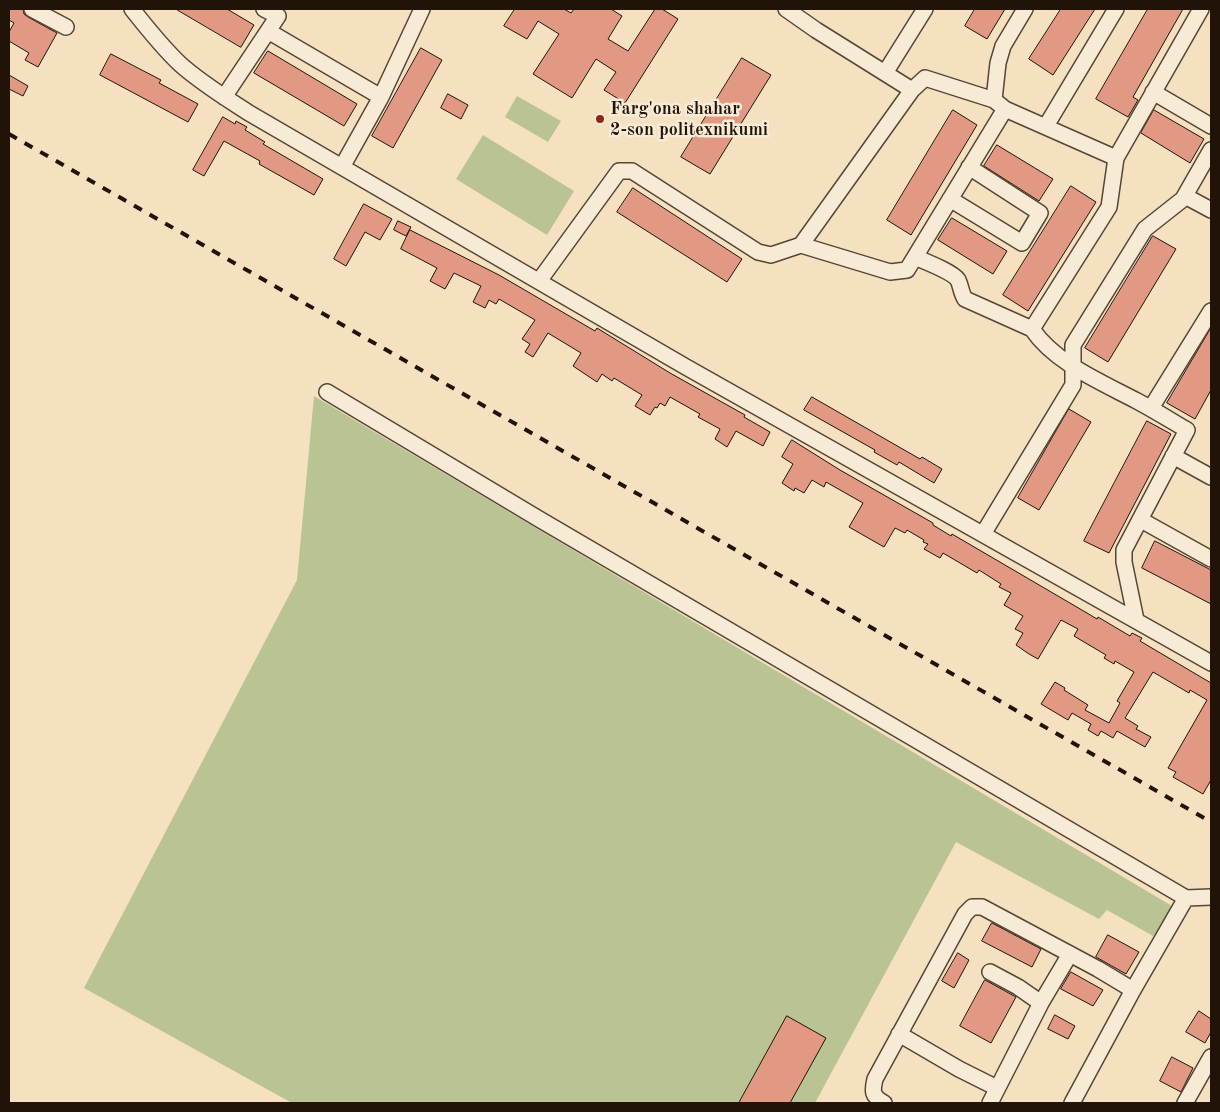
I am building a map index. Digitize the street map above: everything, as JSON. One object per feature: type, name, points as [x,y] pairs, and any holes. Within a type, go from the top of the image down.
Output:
[{"type":"street","points":[[32,9],[66,27]]},
{"type":"street","points":[[132,9],[162,46],[182,65],[224,97],[249,113],[695,372],[1211,663]]},
{"type":"street","points":[[342,167],[381,97],[422,9]]},
{"type":"street","points":[[786,9],[912,90]]},
{"type":"street","points":[[885,73],[925,9]]},
{"type":"street","points":[[539,281],[619,172],[632,171],[758,252],[771,255],[801,245],[890,272],[907,270],[969,166],[999,104],[998,63],[1003,46],[1025,9]]},
{"type":"street","points":[[1046,126],[1116,9]]},
{"type":"street","points":[[1032,329],[1109,207],[1116,158],[1201,9]]},
{"type":"street","points":[[224,97],[268,31],[274,11]]},
{"type":"street","points":[[268,31],[381,97]]},
{"type":"street","points":[[801,245],[912,90],[925,78],[999,104],[1116,158]]},
{"type":"street","points":[[1153,92],[1211,126]]},
{"type":"street","points":[[983,534],[1073,385],[1073,345],[1146,229],[1185,196],[1211,150]]},
{"type":"street","points":[[950,198],[1022,243],[1040,213],[969,166]]},
{"type":"street","points":[[1185,196],[1211,210]]},
{"type":"street","points":[[915,257],[952,275],[958,280],[960,291],[965,299],[1032,329],[1038,339],[1073,367],[1151,408],[1187,430],[1124,550],[1124,562],[1136,620]]},
{"type":"street","points":[[1151,408],[1211,311]]},
{"type":"street","points":[[327,392],[531,514],[1186,898],[1211,897]]},
{"type":"street","points":[[1174,456],[1211,477]]},
{"type":"street","points":[[1140,520],[1211,559]]},
{"type":"street","points":[[1072,1103],[1133,990],[1186,898]]},
{"type":"street","points":[[884,1103],[876,1098],[873,1090],[875,1079],[965,914],[972,907],[982,907],[1133,990]]},
{"type":"street","points":[[990,1103],[1041,1003],[1070,954]]},
{"type":"street","points":[[990,972],[1018,987],[1041,1003]]},
{"type":"street","points":[[899,1034],[959,1069],[997,1088]]},
{"type":"street","points":[[1185,1103],[1211,1057]]},
{"type":"green space","points":[[517,96],[561,121],[548,142],[505,117]]},
{"type":"green space","points":[[483,135],[574,191],[547,235],[456,179]]},
{"type":"green space","points":[[314,396],[1177,909],[1153,936],[1107,910],[1099,919],[956,842],[815,1103],[292,1103],[84,988],[297,580]]},
{"type":"building","points":[[9,9],[23,9],[24,14],[28,17],[57,33],[38,67],[25,60],[29,53],[9,41],[9,32],[14,23],[9,20]]},
{"type":"building","points":[[176,9],[227,9],[254,25],[241,47]]},
{"type":"building","points":[[515,9],[564,9],[571,13],[574,9],[611,9],[622,16],[608,39],[628,51],[655,9],[662,9],[678,19],[625,103],[604,90],[616,72],[596,59],[572,98],[533,74],[559,34],[538,21],[527,39],[504,26]]},
{"type":"building","points":[[975,9],[1005,9],[987,39],[965,26]]},
{"type":"building","points":[[1061,9],[1095,9],[1053,75],[1029,59]]},
{"type":"building","points":[[1148,9],[1183,9],[1133,97],[1138,100],[1128,117],[1096,99]]},
{"type":"building","points":[[421,48],[442,60],[393,148],[372,136]]},
{"type":"building","points":[[268,51],[357,104],[344,126],[254,73]]},
{"type":"building","points":[[111,54],[161,80],[159,83],[198,104],[188,122],[100,75]]},
{"type":"building","points":[[742,58],[771,75],[710,174],[681,157]]},
{"type":"building","points":[[9,75],[28,86],[23,96],[9,89]]},
{"type":"building","points":[[448,94],[468,105],[461,119],[441,108]]},
{"type":"building","points":[[953,110],[977,125],[911,235],[887,220]]},
{"type":"building","points":[[1154,110],[1204,139],[1190,163],[1141,133]]},
{"type":"building","points":[[223,117],[235,124],[236,121],[247,127],[245,130],[265,142],[263,144],[323,179],[314,195],[259,164],[260,161],[224,141],[204,176],[193,170]]},
{"type":"building","points":[[997,145],[1053,179],[1039,201],[984,166]]},
{"type":"building","points":[[1071,186],[1096,202],[1028,311],[1003,295]]},
{"type":"building","points":[[633,188],[742,259],[727,282],[617,212]]},
{"type":"building","points":[[364,204],[392,219],[380,240],[365,232],[346,266],[334,259]]},
{"type":"building","points":[[952,218],[1007,251],[993,274],[938,240]]},
{"type":"building","points":[[398,221],[411,227],[406,236],[394,230]]},
{"type":"building","points":[[410,230],[499,275],[595,331],[597,328],[670,373],[745,415],[744,417],[770,432],[763,446],[736,431],[727,447],[715,439],[720,429],[698,417],[700,414],[670,397],[665,406],[660,403],[650,415],[635,406],[642,395],[614,378],[612,381],[602,374],[597,382],[573,366],[581,353],[548,333],[533,357],[525,352],[530,344],[522,339],[535,320],[499,299],[496,304],[489,300],[485,308],[473,302],[481,286],[454,273],[445,289],[430,281],[437,268],[401,249]]},
{"type":"building","points":[[1153,236],[1176,249],[1108,362],[1085,348]]},
{"type":"building","points":[[1211,328],[1211,390],[1195,419],[1167,403]]},
{"type":"building","points":[[812,397],[920,459],[922,457],[942,469],[934,483],[899,462],[897,465],[874,452],[875,450],[804,410]]},
{"type":"building","points":[[1069,409],[1091,422],[1039,510],[1018,498]]},
{"type":"building","points":[[1147,421],[1171,434],[1109,553],[1084,541]]},
{"type":"building","points":[[792,440],[840,470],[933,523],[933,525],[951,536],[952,534],[1097,619],[1098,617],[1130,636],[1132,633],[1142,638],[1140,641],[1211,683],[1211,780],[1203,794],[1173,777],[1176,772],[1168,768],[1207,700],[1190,690],[1189,693],[1153,672],[1125,718],[1138,726],[1136,729],[1151,737],[1145,747],[1117,731],[1113,738],[1101,731],[1098,736],[1088,730],[1091,724],[1072,713],[1068,720],[1041,704],[1055,682],[1088,705],[1085,710],[1109,723],[1120,703],[1117,701],[1134,672],[1115,661],[1114,664],[1104,658],[1106,655],[1074,636],[1078,629],[1061,620],[1038,659],[1029,654],[1016,645],[1023,633],[1015,629],[1023,616],[1004,605],[1011,593],[999,587],[1001,584],[979,570],[977,573],[943,553],[940,558],[924,549],[928,544],[907,530],[905,533],[895,528],[884,547],[849,527],[863,503],[826,482],[824,487],[812,480],[804,493],[795,488],[794,491],[782,483],[793,464],[782,457]]},
{"type":"building","points":[[1155,541],[1211,570],[1211,604],[1142,568]]},
{"type":"building","points":[[992,923],[1041,949],[1032,967],[982,941]]},
{"type":"building","points":[[1108,935],[1139,952],[1126,974],[1096,957]]},
{"type":"building","points":[[958,953],[969,960],[954,988],[942,981]]},
{"type":"building","points":[[1071,972],[1103,990],[1093,1006],[1061,989]]},
{"type":"building","points":[[985,980],[1016,997],[991,1043],[960,1026]]},
{"type":"building","points":[[1199,1011],[1211,1019],[1211,1032],[1205,1043],[1186,1032]]},
{"type":"building","points":[[1055,1015],[1075,1026],[1068,1039],[1048,1029]]},
{"type":"building","points":[[787,1016],[826,1038],[790,1103],[739,1103]]},
{"type":"building","points":[[1172,1057],[1193,1068],[1181,1092],[1160,1081]]},
{"type":"railway","points":[[9,134],[1211,822]]},
{"type":"place","name":"Farg'ona shahar 2-son politexnikumi","points":[[600,119]]}]
